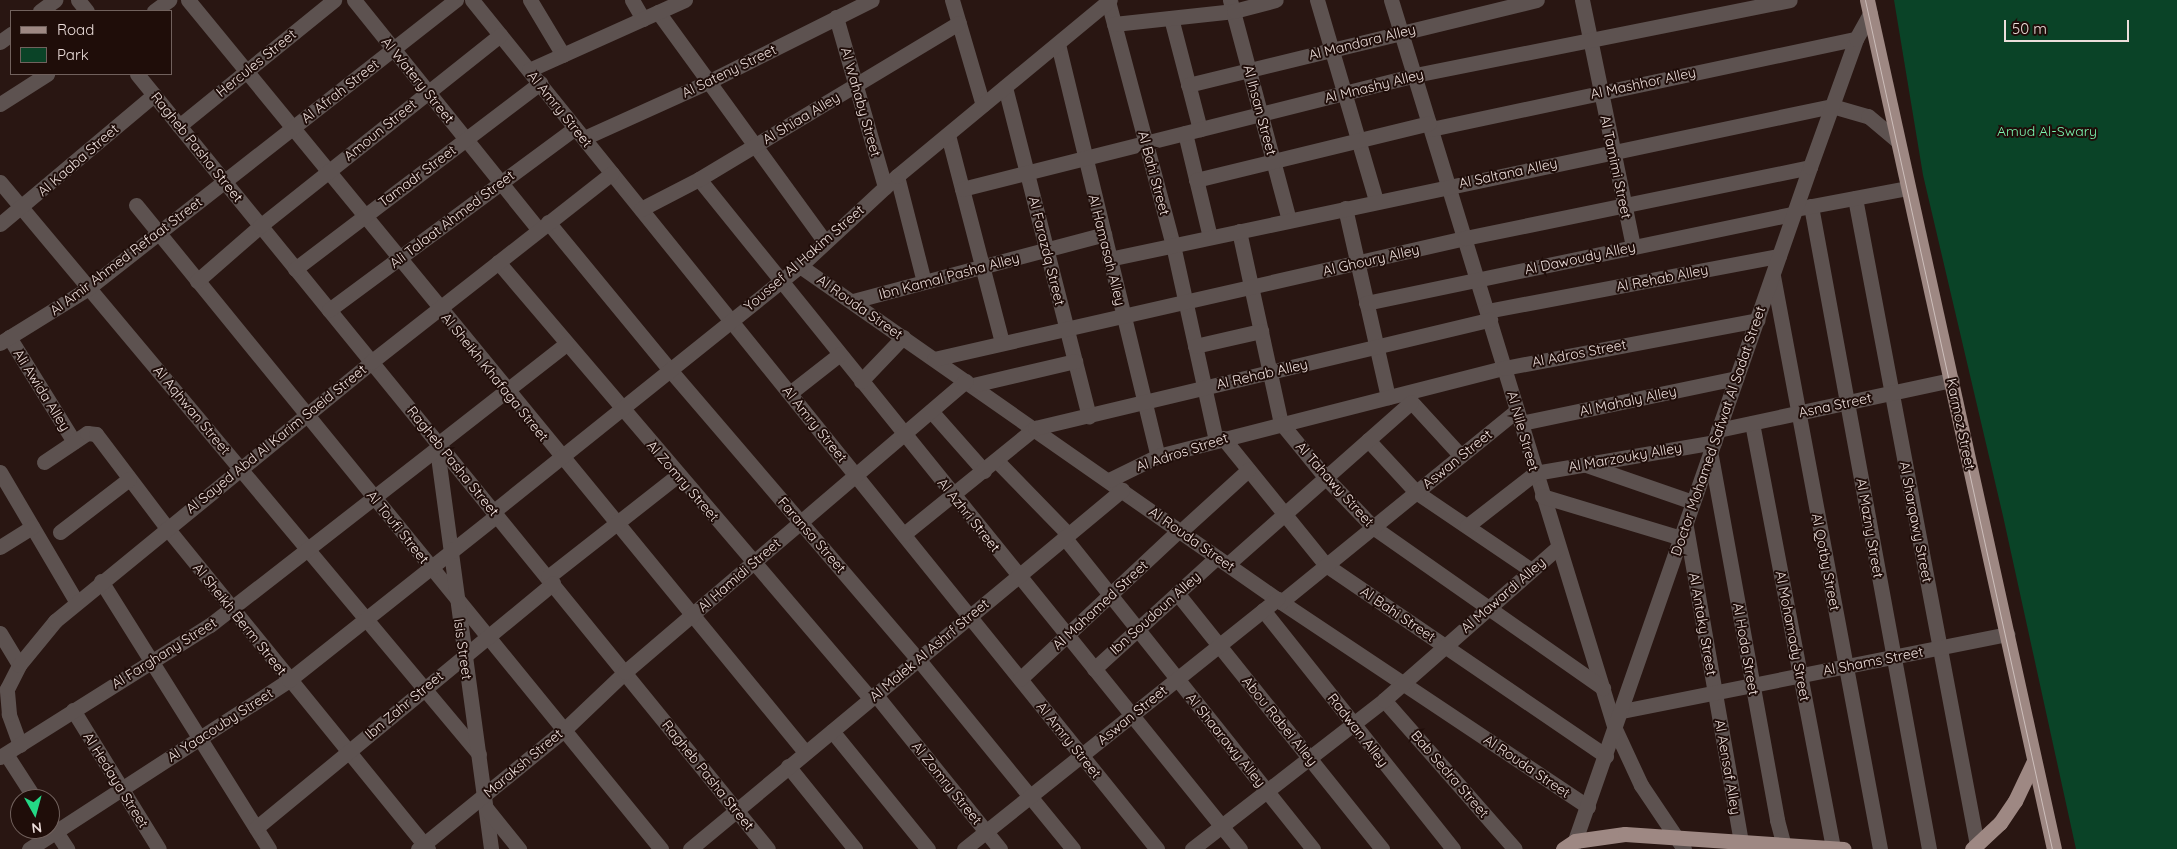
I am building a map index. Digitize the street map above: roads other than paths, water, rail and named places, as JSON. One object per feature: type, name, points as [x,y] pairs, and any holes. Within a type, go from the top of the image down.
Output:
[{"type":"main road","name":"Karmoz Street","points":[[1868,7],[1952,380],[2054,849]]},
{"type":"main road","points":[[1975,847],[2015,801],[2034,761]]},
{"type":"main road","points":[[1570,846],[1625,834],[1741,841],[1784,847],[1843,849]]},
{"type":"street","points":[[41,10],[55,0]]},
{"type":"street","points":[[78,0],[87,10]]},
{"type":"street","points":[[155,10],[169,0]]},
{"type":"street","name":"Al Sheikh Khafaga Street","points":[[188,0],[506,390],[805,752]]},
{"type":"street","name":"Hercules Street","points":[[178,126],[334,0]]},
{"type":"street","name":"Al Watery Street","points":[[354,0],[501,183],[543,226]]},
{"type":"street","name":"Al Afrah Street","points":[[224,181],[456,0]]},
{"type":"street","name":"Al Amry Street","points":[[472,0],[732,320],[1156,849]]},
{"type":"street","points":[[530,0],[563,55]]},
{"type":"street","points":[[632,0],[643,19]]},
{"type":"street","points":[[529,70],[685,0]]},
{"type":"street","name":"Al Sateny Street","points":[[580,133],[708,82],[840,10],[872,0]]},
{"type":"street","points":[[952,0],[983,105]]},
{"type":"street","points":[[1114,24],[1171,18],[1232,6],[1276,0]]},
{"type":"street","points":[[1317,0],[1376,201]]},
{"type":"street","name":"Al Mandara Alley","points":[[1188,85],[1537,0]]},
{"type":"street","name":"Al Tamimi Street","points":[[1582,0],[1633,247]]},
{"type":"street","name":"Al Mnashy Alley","points":[[962,189],[1414,75],[1790,0]]},
{"type":"street","name":"Youssef Al Hakim Street","points":[[496,513],[561,457],[800,266],[897,176],[1058,44],[1093,6],[1109,1]]},
{"type":"street","name":"Al Bahi Street","points":[[1109,1],[1172,245],[1204,388],[1219,439],[1248,470],[1326,566],[1606,756]]},
{"type":"street","name":"Al Nile Street","points":[[1396,1],[1401,32],[1602,688],[1616,729],[1641,785],[1684,849]]},
{"type":"street","name":"Al Ihsan Street","points":[[1232,6],[1289,220]]},
{"type":"street","name":"Doctor Mohamed Safwat Al Sadat Street","points":[[1570,846],[1588,807],[1616,729],[1772,274],[1868,7]]},
{"type":"street","name":"Al Wahaby Street","points":[[840,10],[856,85],[885,187]]},
{"type":"street","points":[[658,12],[825,242]]},
{"type":"street","points":[[1171,18],[1200,129]]},
{"type":"street","name":"Al Shiaa Alley","points":[[641,209],[699,179],[959,23]]},
{"type":"street","name":"Amoun Street","points":[[197,281],[260,226],[500,35]]},
{"type":"street","name":"Al Mashhor Alley","points":[[1196,180],[1358,140],[1856,39]]},
{"type":"street","name":"Al Hamasah Alley","points":[[1058,44],[1158,456]]},
{"type":"street","points":[[0,104],[45,75]]},
{"type":"street","name":"Ragheb Pasha Street","points":[[138,75],[768,849]]},
{"type":"street","name":"Tamadr Street","points":[[296,269],[540,83]]},
{"type":"street","name":"Al Farazdq Street","points":[[1005,87],[1089,416]]},
{"type":"street","name":"Al Kaaba Street","points":[[0,224],[21,209],[154,95]]},
{"type":"street","name":"Al Saltana Alley","points":[[1110,259],[1376,201],[1832,106],[1868,116],[1897,140]]},
{"type":"street","name":"Ali Talaat Ahmed Street","points":[[329,310],[501,183],[580,133]]},
{"type":"street","points":[[1185,133],[1210,237]]},
{"type":"street","points":[[948,135],[1002,343]]},
{"type":"street","name":"Al Ghoury Alley","points":[[934,359],[1465,238],[1810,166]]},
{"type":"street","name":"Al Sayed Abd Al Karim Saeid Street","points":[[20,745],[7,702],[7,689],[19,665],[76,601],[307,416],[371,362],[612,172]]},
{"type":"street","points":[[897,176],[924,282]]},
{"type":"street","name":"Al Azhri Street","points":[[699,179],[1066,636],[1240,849]]},
{"type":"street","name":"Al Amir Ahmed Refaat Street","points":[[5,340],[87,288],[224,181]]},
{"type":"street","name":"Al Aqhwan Street","points":[[0,182],[479,754]]},
{"type":"street","name":"Al Dawoudy Alley","points":[[1366,303],[1794,212],[1811,206],[1908,188]]},
{"type":"street","name":"Al Sharqawy Street","points":[[1855,198],[1940,647],[1975,847]]},
{"type":"street","name":"Al Toufi Street","points":[[136,205],[661,849]]},
{"type":"street","name":"Al Mazny Street","points":[[1811,206],[1929,849]]},
{"type":"street","points":[[1344,208],[1388,397]]},
{"type":"street","name":"Faransa Street","points":[[543,226],[670,370],[918,658],[1074,849]]},
{"type":"street","name":"Al Tahawy Street","points":[[1239,231],[1282,423],[1326,478],[1373,527],[1490,606],[1602,688]]},
{"type":"street","name":"Ibn Kamal Pasha Alley","points":[[853,301],[1104,234]]},
{"type":"street","name":"Al Rehab Alley","points":[[1035,428],[1377,347],[1488,315],[1779,256]]},
{"type":"street","name":"Al Zomry Street","points":[[498,262],[621,409],[754,563],[873,696],[1000,849]]},
{"type":"street","name":"Al Rouda Street","points":[[800,266],[853,301],[1279,600],[1588,807]]},
{"type":"street","name":"Al Qotby Street","points":[[1772,274],[1880,849]]},
{"type":"street","name":"Al Adros Street","points":[[1109,480],[1158,456],[1388,397],[1407,397],[1504,368],[1757,320]]},
{"type":"street","points":[[1195,346],[1262,331]]},
{"type":"street","points":[[861,381],[903,337]]},
{"type":"street","name":"Ali Awida Alley","points":[[5,340],[74,442]]},
{"type":"street","name":"Al Farghany Street","points":[[3,756],[73,710],[151,663],[232,608],[374,498],[506,390],[566,344]]},
{"type":"street","points":[[790,392],[840,354]]},
{"type":"street","points":[[969,383],[1075,361]]},
{"type":"street","name":"Al Mahaly Alley","points":[[1519,416],[1736,378]]},
{"type":"street","name":"Asna Street","points":[[1714,442],[1752,423],[1952,380]]},
{"type":"street","name":"Al Hamidi Street","points":[[625,672],[931,411],[969,383]]},
{"type":"street","points":[[1407,397],[1460,456]]},
{"type":"street","name":"Ibn Soudoun Alley","points":[[1094,669],[1177,593],[1284,515],[1368,440],[1407,397]]},
{"type":"street","points":[[931,411],[984,471]]},
{"type":"street","name":"Aswan Street","points":[[964,849],[1263,610],[1326,566],[1460,456],[1519,416]]},
{"type":"street","name":"Al Mohamady Street","points":[[1752,423],[1833,848]]},
{"type":"street","points":[[904,534],[954,496],[1035,428]]},
{"type":"street","name":"Al Sheikh Berm Street","points":[[44,462],[86,433],[94,433],[166,528],[348,751],[423,847]]},
{"type":"street","points":[[1368,440],[1416,492],[1532,570]]},
{"type":"street","name":"Al Marzouky Alley","points":[[1535,473],[1714,442]]},
{"type":"street","name":"Al Hoda Street","points":[[1714,442],[1753,685],[1784,847]]},
{"type":"street","name":"Isis Street","points":[[438,446],[463,656],[479,754],[491,849]]},
{"type":"street","name":"Al Shaarawy Alley","points":[[997,461],[1066,536],[1110,595],[1313,849]]},
{"type":"street","points":[[1584,464],[1693,502]]},
{"type":"street","name":"Al Mahamed Street","points":[[1020,679],[1248,470]]},
{"type":"street","points":[[0,472],[76,601]]},
{"type":"street","points":[[1467,526],[1535,473]]},
{"type":"street","name":"Ibn Zahr Street","points":[[256,828],[487,636],[616,524],[678,475]]},
{"type":"street","points":[[60,532],[129,479]]},
{"type":"street","name":"Al Malek Al Ashrf Street","points":[[690,849],[1122,490]]},
{"type":"street","points":[[1542,496],[1683,532]]},
{"type":"street","name":"Al Yaacouby Street","points":[[60,823],[121,789],[289,680],[451,554],[496,513]]},
{"type":"street","points":[[0,547],[32,527]]},
{"type":"street","name":"Al Antaky Street","points":[[1683,532],[1715,692]]},
{"type":"street","name":"Al Mawardi Alley","points":[[1192,849],[1384,700],[1402,682],[1558,547]]},
{"type":"street","points":[[101,581],[269,849]]},
{"type":"street","name":"Abou Rabei Alley","points":[[1177,593],[1382,849]]},
{"type":"street","name":"Radwan Alley","points":[[1263,610],[1453,849]]},
{"type":"street","points":[[0,633],[19,665]]},
{"type":"street","name":"Al Shams Street","points":[[1622,711],[2007,634]]},
{"type":"street","name":"Maraksh Street","points":[[423,847],[485,801],[625,672]]},
{"type":"street","name":"Al Aensaf Alley","points":[[1715,692],[1741,841]]},
{"type":"street","name":"Bab Sedra Street","points":[[1384,700],[1515,849]]},
{"type":"street","name":"Al Hedaya Street","points":[[73,710],[159,849]]},
{"type":"street","points":[[832,730],[928,849]]},
{"type":"street","points":[[3,756],[28,789]]},
{"type":"street","points":[[788,766],[855,849]]},
{"type":"street","points":[[485,801],[519,849]]},
{"type":"street","points":[[60,838],[67,849]]},
{"type":"street","name":"Al Yaacouby Street","points":[[28,849],[39,839]]},
{"type":"tram line","points":[[1865,0],[2052,849]]},
{"type":"park label","name":"Amud Al-Swary","points":[[2047,131]]}]
